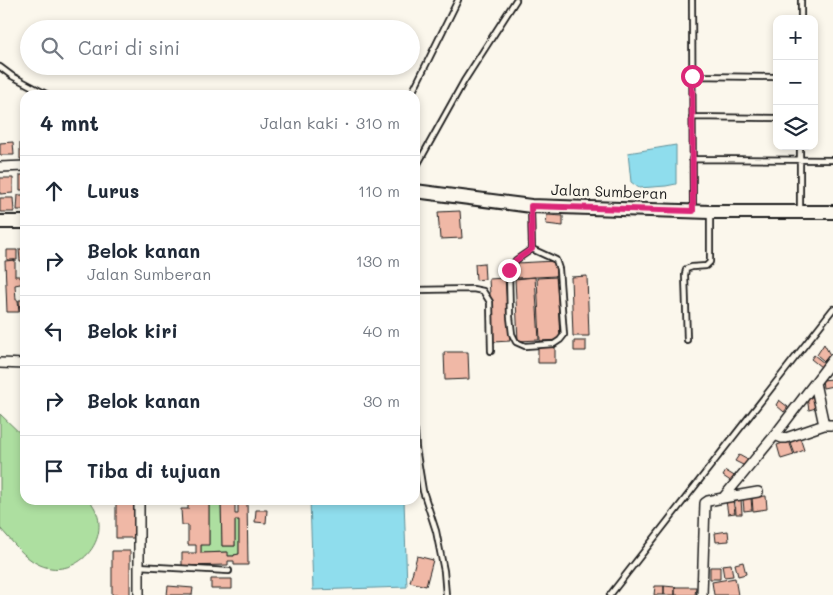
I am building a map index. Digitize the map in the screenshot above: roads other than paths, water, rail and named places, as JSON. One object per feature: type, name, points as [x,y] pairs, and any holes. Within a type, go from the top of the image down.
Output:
[{"type":"street","points":[[0,167],[20,166]]},
{"type":"street","name":"Jalan Sumberan","points":[[420,192],[531,206],[710,212],[833,212]]},
{"type":"street","points":[[0,222],[20,222]]},
{"type":"street","points":[[723,498],[833,360]]},
{"type":"street","points":[[0,363],[20,364]]},
{"type":"street","points":[[775,435],[786,438],[829,425],[815,383]]},
{"type":"street","points":[[702,595],[705,503],[758,492]]},
{"type":"street","points":[[139,505],[139,595]]},
{"type":"lane","points":[[414,90],[458,0]]},
{"type":"lane","points":[[420,160],[464,81],[516,0]]},
{"type":"lane","points":[[692,0],[693,211]]},
{"type":"lane","points":[[801,0],[801,15]]},
{"type":"lane","points":[[0,67],[12,76],[39,90]]},
{"type":"lane","points":[[692,76],[773,77]]},
{"type":"lane","points":[[692,116],[773,118]]},
{"type":"lane","points":[[800,150],[800,212]]},
{"type":"lane","points":[[692,159],[833,160]]},
{"type":"lane","points":[[531,206],[532,249]]},
{"type":"lane","points":[[687,340],[685,275],[686,270],[692,267],[706,266],[710,262],[710,212]]},
{"type":"lane","points":[[532,249],[556,260],[559,269],[564,335],[554,344],[525,346],[516,342],[512,334],[509,270],[516,260],[532,249]]},
{"type":"lane","points":[[420,290],[473,289],[483,291],[490,302],[491,351]]},
{"type":"lane","points":[[610,595],[833,308]]},
{"type":"lane","points":[[420,473],[423,491],[436,532],[444,571],[446,595]]},
{"type":"lane","points":[[138,566],[229,571]]},
{"type":"water","points":[[676,145],[676,184],[639,188],[631,182],[628,153]]},
{"type":"water","points":[[310,505],[404,505],[407,587],[313,590]]}]
